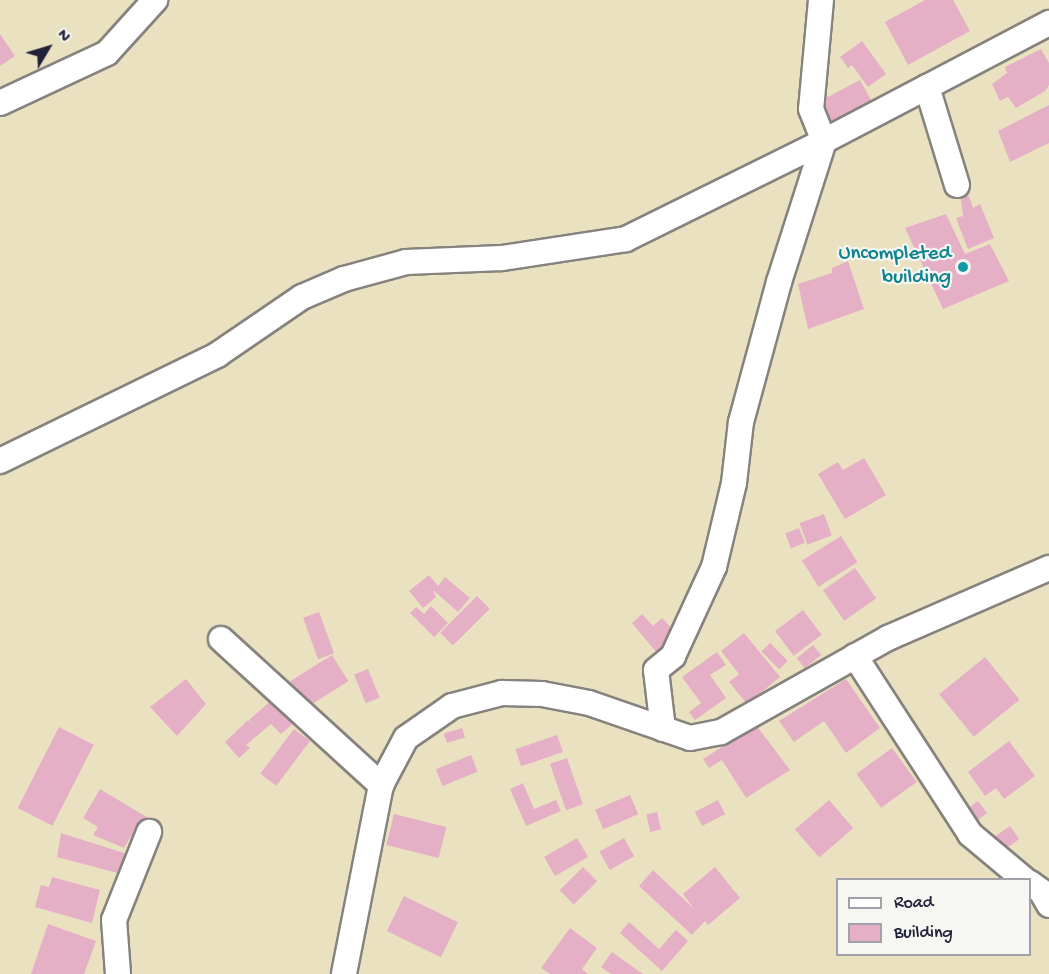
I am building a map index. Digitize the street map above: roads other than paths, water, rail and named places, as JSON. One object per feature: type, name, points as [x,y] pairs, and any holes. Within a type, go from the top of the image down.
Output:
[{"type":"street","points":[[0,103],[106,53],[155,0]]},
{"type":"street","points":[[663,729],[656,669],[673,656],[714,567],[734,483],[741,422],[779,282],[824,141],[811,109],[821,0]]},
{"type":"street","points":[[0,461],[217,355],[302,297],[344,279],[406,262],[502,258],[626,239],[824,141],[1049,23]]},
{"type":"street","points":[[927,87],[957,185]]},
{"type":"street","points":[[344,974],[381,785],[405,738],[452,706],[502,693],[542,694],[589,703],[690,738],[721,732],[855,656],[1049,568]]},
{"type":"street","points":[[221,639],[381,785]]},
{"type":"street","points":[[855,656],[970,834],[1024,878]]},
{"type":"street","points":[[118,974],[114,920],[149,832]]},
{"type":"street","points":[[1031,884],[1041,891],[1049,905]]},
{"type":"place","name":"Uncompleted building","points":[[963,267]]}]
